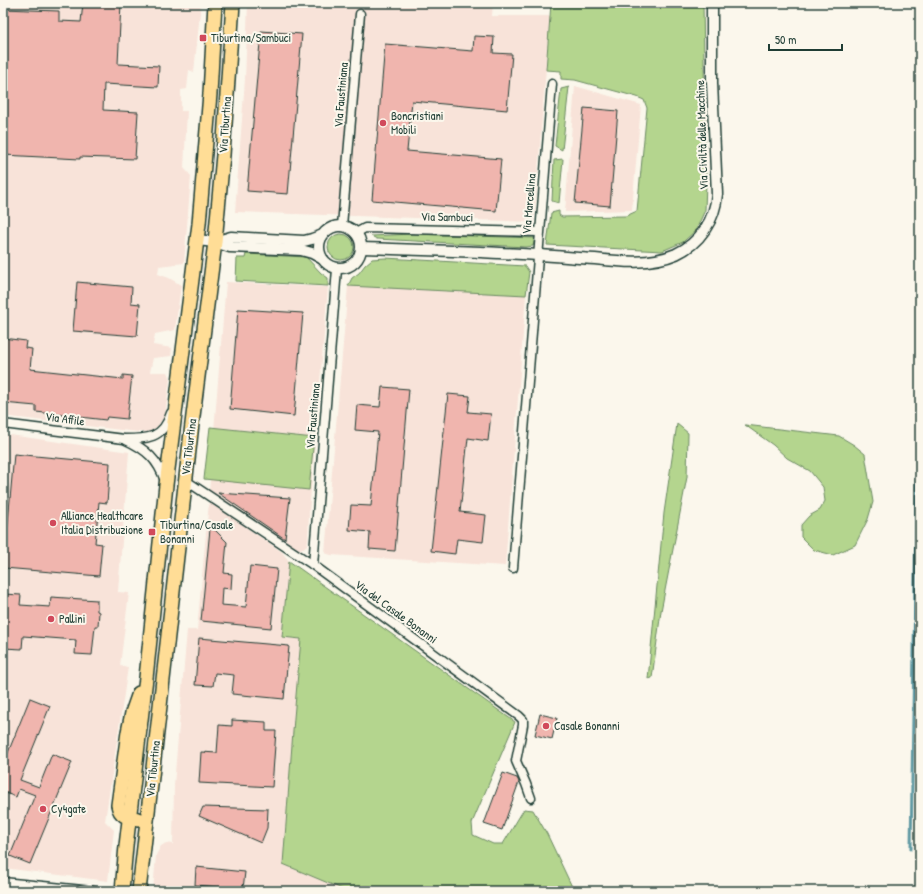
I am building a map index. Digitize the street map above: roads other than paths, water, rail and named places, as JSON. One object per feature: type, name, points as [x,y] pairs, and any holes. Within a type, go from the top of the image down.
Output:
[{"type":"main road","name":"Via Tiburtina","points":[[130,818],[120,813],[118,802],[130,720],[146,678],[166,486],[197,240],[210,94],[215,3]]},
{"type":"main road","name":"Via Tiburtina","points":[[139,891],[185,480],[215,242],[234,3]]},
{"type":"main road","points":[[122,891],[130,818],[148,821]]},
{"type":"street","name":"Via Civiltà delle Macchine","points":[[537,255],[631,262],[652,260],[665,258],[680,252],[703,232],[713,212],[717,199],[718,188],[712,83],[712,3]]},
{"type":"street","name":"Via Faustiniana","points":[[342,226],[360,14]]},
{"type":"street","name":"Via Marcellina","points":[[513,568],[531,326],[552,84]]},
{"type":"street","points":[[197,240],[215,242],[230,247],[301,250],[312,253],[321,258],[330,266],[338,269],[354,264],[358,260],[362,248],[361,241],[356,233],[349,228],[342,226],[331,228],[323,235],[304,241],[231,236],[215,242]]},
{"type":"street","name":"Via Sambuci","points":[[356,233],[365,228],[539,232]]},
{"type":"street","points":[[321,258],[319,246],[323,235]]},
{"type":"street","points":[[362,248],[537,255]]},
{"type":"street","name":"Via Faustiniana","points":[[313,565],[338,269]]},
{"type":"street","name":"Via Affile","points":[[3,424],[124,439],[156,435],[163,429],[169,420],[180,379]]},
{"type":"street","name":"Via Affile","points":[[124,439],[141,447],[153,457],[160,468],[166,486]]},
{"type":"street","name":"Via del Casale Bonanni","points":[[185,480],[313,565],[519,716],[523,720],[523,725],[516,761],[531,798]]},
{"type":"street","points":[[3,882],[93,891]]},
{"type":"waterway","points":[[911,849],[917,449],[920,402]]},
{"type":"place","name":"Tiburtina/Sambuci","points":[[203,38]]},
{"type":"place","name":"Boncristiani Mobili","points":[[383,123]]},
{"type":"place","name":"Alliance Healthcare Italia Distribuzione","points":[[53,523]]},
{"type":"place","name":"Tiburtina/Casale Bonanni","points":[[152,532]]},
{"type":"place","name":"Pallini","points":[[51,619]]},
{"type":"place","name":"Casale Bonanni","points":[[546,726]]},
{"type":"place","name":"Cy4gate","points":[[43,809]]}]
